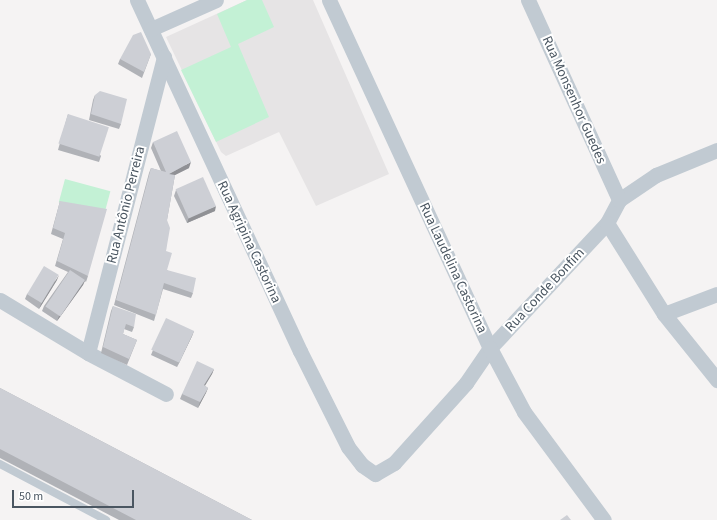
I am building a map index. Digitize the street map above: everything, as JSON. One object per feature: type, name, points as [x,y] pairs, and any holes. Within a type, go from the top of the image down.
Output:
[{"type":"street","name":"Rua Agripina Castorina","points":[[137,0],[300,351],[345,440],[362,465],[376,474]]},
{"type":"street","points":[[151,30],[216,0]]},
{"type":"street","name":"Rua Laudelina Castorina","points":[[329,0],[490,348],[524,412],[604,520]]},
{"type":"street","name":"Rua Monsenhor Guedes","points":[[528,0],[619,200]]},
{"type":"street","name":"Rua Antônio Perreira","points":[[88,353],[164,57]]},
{"type":"street","name":"Rua Conde Bonfim","points":[[376,474],[394,463],[466,383],[490,348],[607,223],[619,200],[656,175],[717,150]]},
{"type":"street","points":[[607,223],[664,314],[717,380]]},
{"type":"street","points":[[664,314],[717,294]]},
{"type":"street","points":[[0,300],[88,353],[166,394]]},
{"type":"lane","points":[[0,464],[106,520]]},
{"type":"shaded area","points":[[247,0],[313,0],[389,174],[316,206],[279,132],[226,156],[221,152],[166,37]]},
{"type":"green space","points":[[247,0],[262,0],[274,27],[238,44],[269,117],[216,142],[181,70],[231,47],[217,14]]},
{"type":"green space","points":[[65,179],[110,191],[104,214],[59,202]]},
{"type":"building","points":[[141,32],[151,54],[144,72],[120,59],[133,35]]},
{"type":"building","points":[[100,91],[127,99],[121,124],[91,114],[95,95]]},
{"type":"building","points":[[68,114],[109,127],[99,157],[58,143]]},
{"type":"building","points":[[177,131],[191,162],[169,174],[175,175],[167,220],[170,228],[166,251],[172,253],[167,270],[196,278],[193,293],[164,283],[156,315],[116,300],[151,168],[166,172],[153,142]]},
{"type":"building","points":[[203,177],[216,206],[189,218],[176,189]]},
{"type":"building","points":[[60,201],[107,209],[88,276],[57,261],[65,233],[53,228]]},
{"type":"building","points":[[44,266],[59,275],[42,303],[27,294]]},
{"type":"building","points":[[70,270],[85,280],[60,317],[45,306]]},
{"type":"building","points":[[113,306],[136,314],[134,327],[126,324],[123,334],[137,340],[129,359],[103,347]]},
{"type":"building","points":[[166,318],[194,331],[179,363],[151,350]]},
{"type":"building","points":[[197,361],[214,369],[204,385],[208,388],[200,402],[182,394]]},
{"type":"building","points":[[0,388],[252,520],[136,520],[0,449]]},
{"type":"building","points":[[567,515],[571,520],[560,520]]}]
